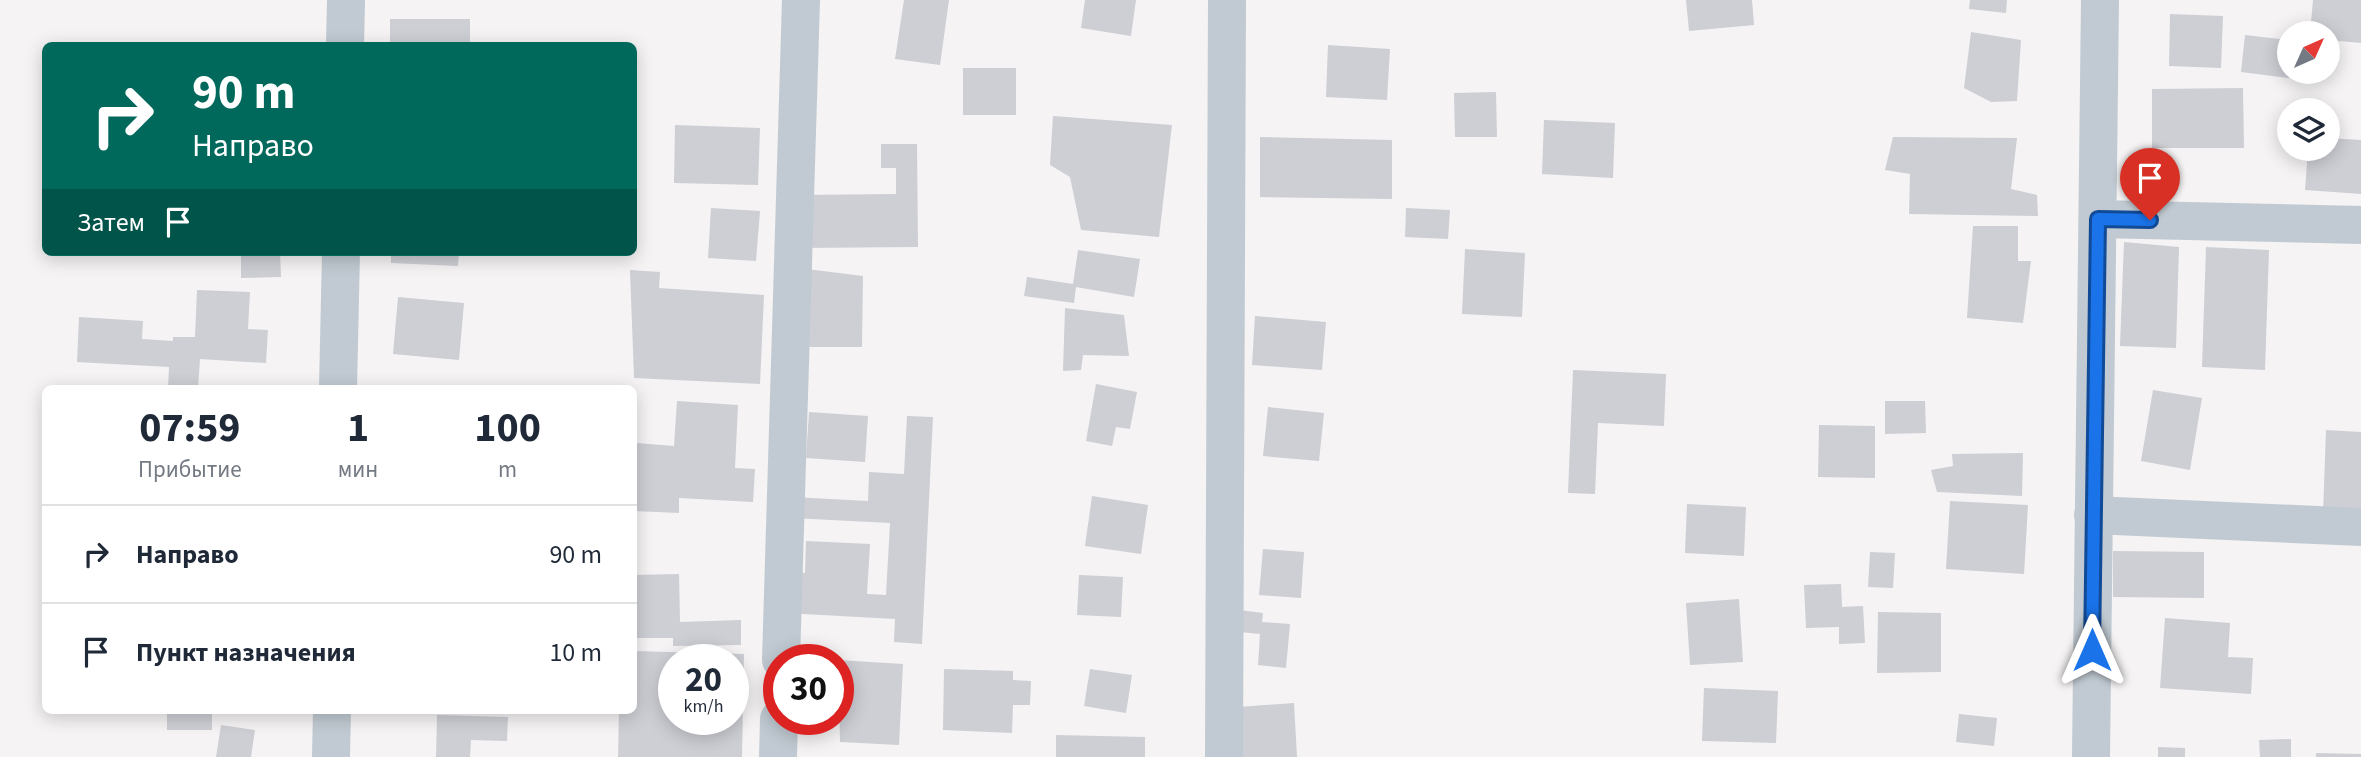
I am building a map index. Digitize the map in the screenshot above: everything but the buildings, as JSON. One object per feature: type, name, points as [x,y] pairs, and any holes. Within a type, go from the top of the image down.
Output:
[{"type":"street","points":[[345,42],[346,0]]},
{"type":"street","points":[[781,644],[801,0]]},
{"type":"street","points":[[1224,757],[1227,0]]},
{"type":"street","points":[[2091,757],[2100,0]]},
{"type":"street","points":[[2098,219],[2361,225]]},
{"type":"street","points":[[338,385],[341,256]]},
{"type":"street","points":[[2093,515],[2361,527]]},
{"type":"street","points":[[331,757],[332,714]]},
{"type":"street","points":[[778,757],[779,735]]},
{"type":"route","points":[[2092,650],[2098,219],[2150,220]]}]
